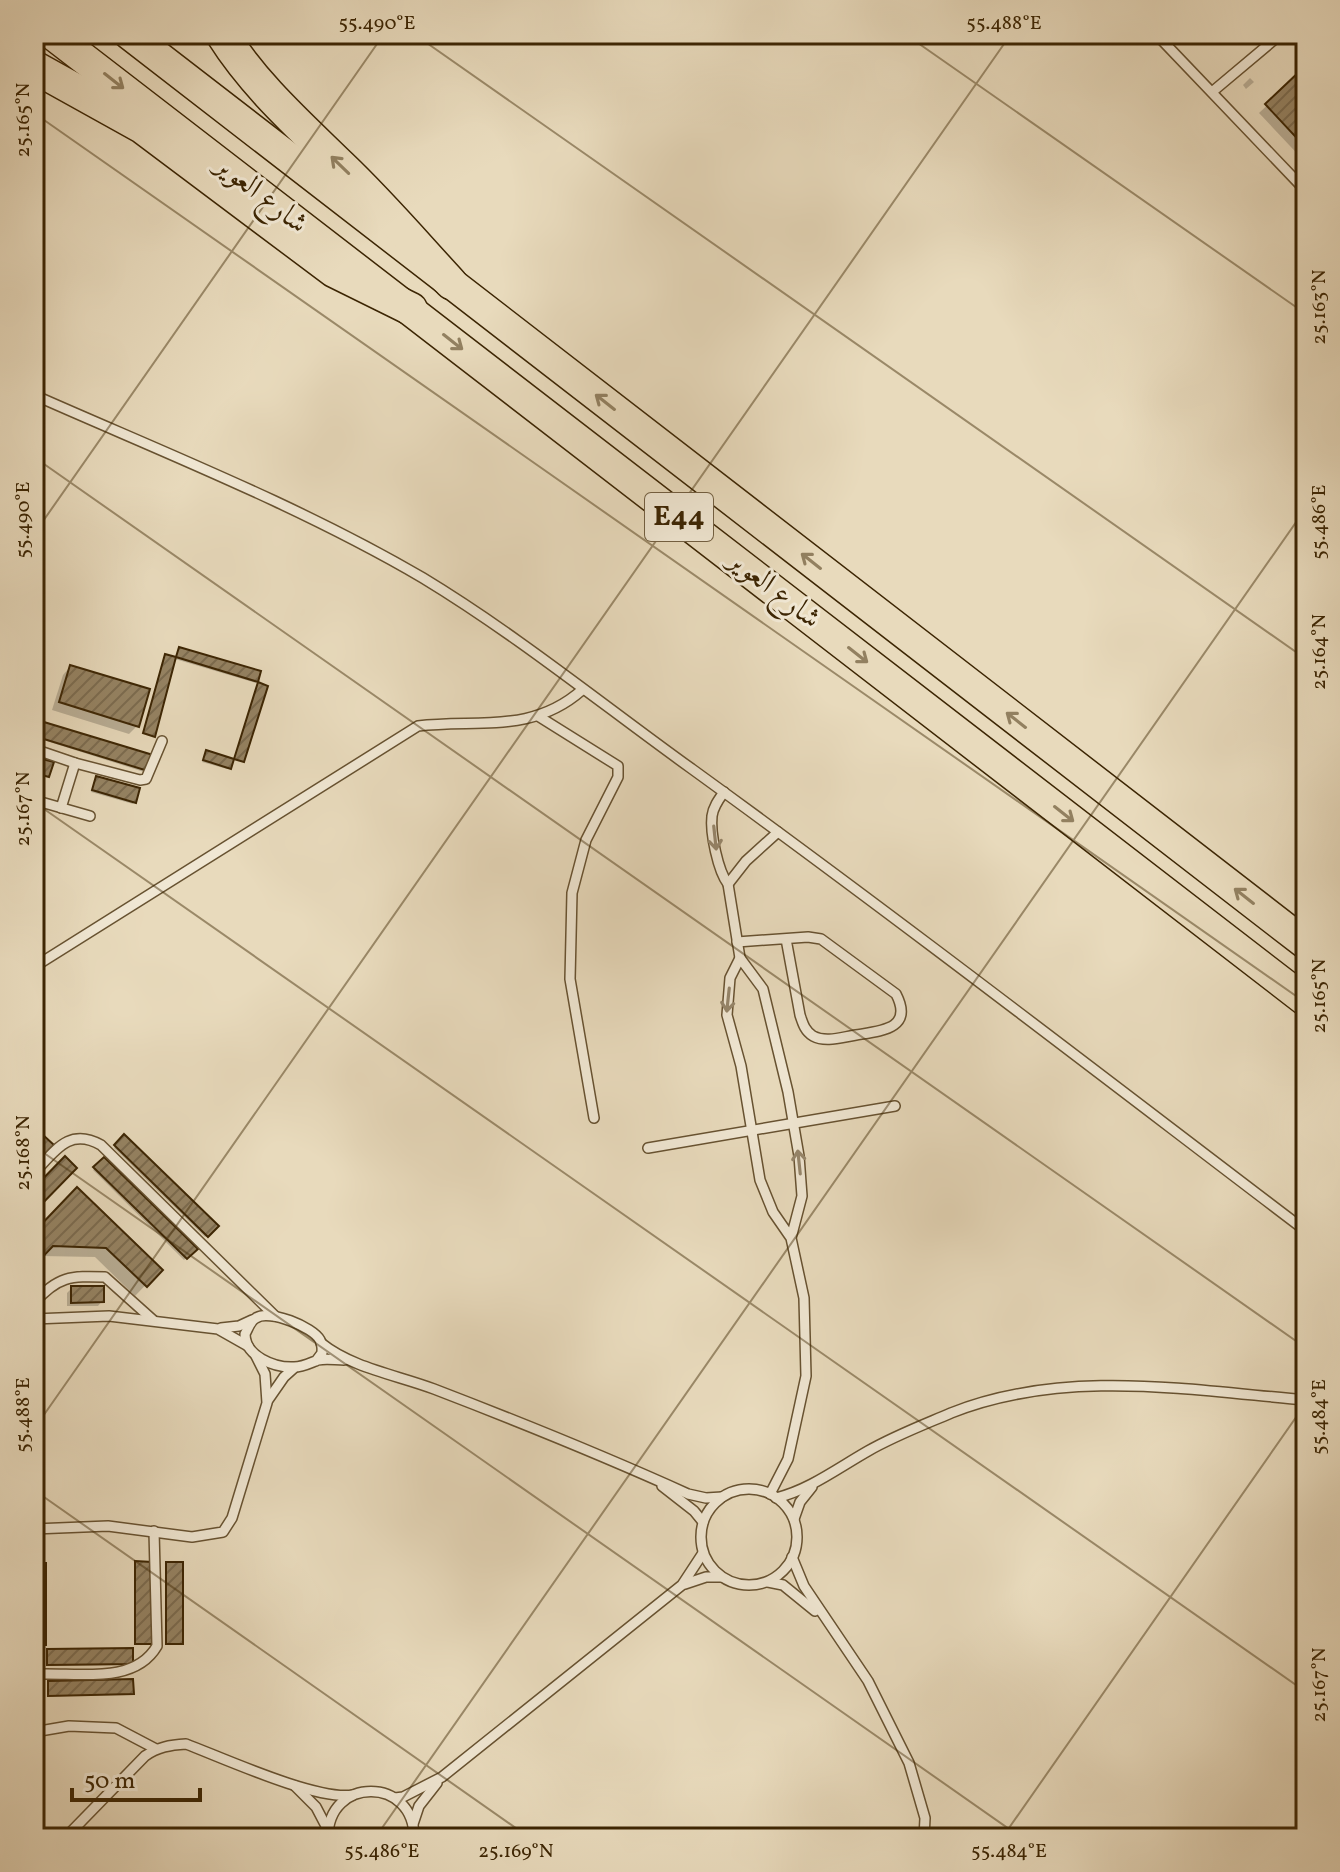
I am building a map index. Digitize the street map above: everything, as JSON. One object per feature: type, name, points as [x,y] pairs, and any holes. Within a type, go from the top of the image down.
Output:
[{"type":"highway","name":"شارع العوير","points":[[52,34],[1306,1001]]},
{"type":"highway","name":"شارع العوير","points":[[129,34],[1306,944]]},
{"type":"highway","points":[[222,34],[237,58],[286,116],[343,167],[451,283]]},
{"type":"highway","points":[[34,67],[142,127],[334,271],[411,309]]},
{"type":"lane","points":[[1156,34],[1306,191]]},
{"type":"lane","points":[[1212,92],[1281,34]]},
{"type":"lane","points":[[1295,34],[1306,47]]},
{"type":"lane","points":[[34,395],[354,540],[489,620],[778,832],[1306,1231]]},
{"type":"lane","points":[[34,967],[418,726],[511,724],[538,716],[582,690]]},
{"type":"lane","points":[[538,716],[618,766],[618,777],[586,840],[572,893],[570,979],[594,1118]]},
{"type":"lane","points":[[34,749],[140,780],[146,779],[162,741]]},
{"type":"lane","points":[[61,808],[75,763]]},
{"type":"lane","points":[[724,792],[712,816],[721,876],[728,884],[740,958],[763,989],[773,1021],[794,1123],[802,1196],[791,1238]]},
{"type":"lane","points":[[34,800],[90,816]]},
{"type":"lane","points":[[728,884],[746,861],[778,832]]},
{"type":"lane","points":[[737,942],[808,937],[821,939],[896,994],[902,1016],[886,1030],[825,1040],[812,1036],[804,1027],[800,1015],[786,939]]},
{"type":"lane","points":[[740,958],[730,978],[727,1015],[741,1066],[760,1180],[773,1212],[791,1238],[804,1298],[806,1376],[788,1459],[773,1496]]},
{"type":"lane","points":[[648,1148],[895,1106]]},
{"type":"lane","points":[[34,1173],[63,1143],[86,1137],[101,1145],[275,1316]]},
{"type":"lane","points":[[34,1303],[51,1285],[62,1279],[105,1277],[144,1314],[156,1321]]},
{"type":"lane","points":[[34,1319],[109,1316],[218,1329],[239,1326],[263,1315],[275,1316],[306,1327],[321,1343],[351,1361],[574,1443],[698,1497],[722,1497]]},
{"type":"lane","points":[[248,1346],[245,1334],[255,1318]]},
{"type":"lane","points":[[218,1329],[248,1346],[256,1356],[265,1374],[267,1403]]},
{"type":"lane","points":[[316,1361],[322,1353],[321,1343]]},
{"type":"lane","points":[[256,1356],[279,1365],[296,1367]]},
{"type":"lane","points":[[34,1529],[108,1526],[205,1536],[223,1532],[229,1527],[267,1403],[284,1377],[296,1367],[316,1361],[351,1361]]},
{"type":"lane","points":[[773,1496],[800,1491],[911,1430],[987,1400],[1018,1393],[1121,1384],[1306,1400]]},
{"type":"lane","points":[[639,1471],[694,1511],[703,1522]]},
{"type":"lane","points":[[768,1582],[781,1573],[792,1557],[796,1546],[796,1509],[804,1496],[830,1473]]},
{"type":"lane","points":[[794,1523],[791,1515],[773,1496],[752,1489],[736,1490],[710,1508],[700,1537],[703,1553],[710,1567],[737,1584],[776,1582],[791,1590],[829,1625]]},
{"type":"lane","points":[[34,1670],[42,1674],[123,1673],[136,1668],[153,1654],[157,1646],[154,1531]]},
{"type":"lane","points":[[682,1585],[703,1553]]},
{"type":"lane","points":[[792,1557],[804,1586],[868,1681],[909,1763],[925,1818],[924,1838]]},
{"type":"lane","points":[[395,1798],[442,1777],[682,1585],[699,1578],[722,1577]]},
{"type":"lane","points":[[34,1732],[69,1726],[116,1728],[156,1749]]},
{"type":"lane","points":[[65,1838],[117,1783],[156,1749],[186,1744],[293,1784],[328,1794],[353,1795]]},
{"type":"lane","points":[[413,1824],[419,1806],[442,1777]]},
{"type":"lane","points":[[293,1784],[316,1807],[328,1834]]},
{"type":"lane","points":[[328,1834],[332,1814],[341,1803],[367,1791],[381,1792],[406,1807],[413,1824],[414,1838]]},
{"type":"building","points":[[1300,71],[1306,77],[1306,148],[1265,104]]},
{"type":"building","points":[[179,647],[261,671],[258,682],[176,657]]},
{"type":"building","points":[[165,654],[176,657],[155,737],[143,733]]},
{"type":"building","points":[[70,665],[150,689],[139,727],[59,702]]},
{"type":"building","points":[[258,682],[268,686],[244,762],[234,759]]},
{"type":"building","points":[[34,719],[153,755],[148,771],[34,736]]},
{"type":"building","points":[[206,750],[234,759],[231,769],[203,760]]},
{"type":"building","points":[[34,757],[54,762],[49,777],[34,773]]},
{"type":"building","points":[[96,776],[140,788],[136,803],[92,790]]},
{"type":"building","points":[[42,1134],[54,1145],[34,1166],[34,1142]]},
{"type":"building","points":[[124,1134],[219,1226],[208,1237],[114,1145]]},
{"type":"building","points":[[65,1156],[77,1168],[34,1212],[34,1188]]},
{"type":"building","points":[[104,1157],[198,1249],[187,1259],[93,1167]]},
{"type":"building","points":[[77,1187],[163,1270],[147,1287],[106,1248],[53,1246],[34,1266],[34,1232]]},
{"type":"building","points":[[71,1286],[104,1286],[104,1302],[71,1303]]},
{"type":"building","points":[[135,1561],[152,1562],[152,1644],[135,1644]]},
{"type":"building","points":[[166,1562],[183,1562],[183,1644],[166,1644]]},
{"type":"building","points":[[34,1563],[46,1563],[46,1645],[34,1645]]},
{"type":"building","points":[[133,1648],[133,1664],[47,1665],[47,1649]]},
{"type":"building","points":[[133,1679],[134,1694],[48,1696],[48,1681]]}]
